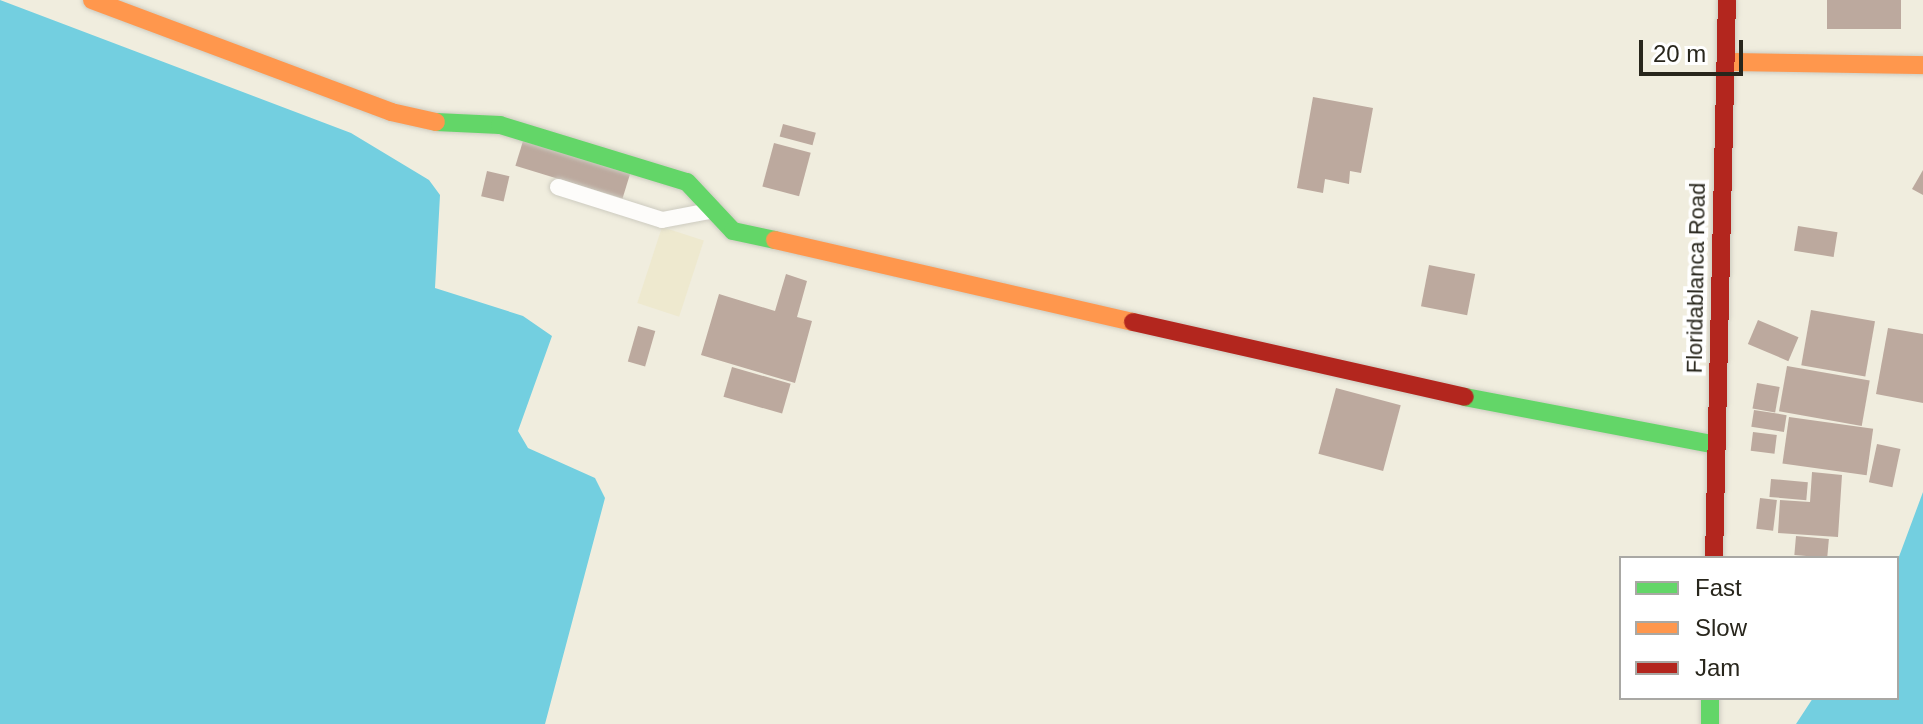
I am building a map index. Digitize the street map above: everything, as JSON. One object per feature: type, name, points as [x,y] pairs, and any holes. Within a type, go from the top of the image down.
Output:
[{"type":"street","points":[[92,0],[391,112],[468,129],[500,125],[687,182],[733,231],[983,292],[1716,445]]},
{"type":"street","name":"Floridablanca Road","points":[[1714,556],[1727,0]]},
{"type":"street","points":[[1726,62],[1923,65]]},
{"type":"street","points":[[1710,700],[1710,724]]},
{"type":"lane","points":[[558,187],[662,220],[716,210]]},
{"type":"shaded area","points":[[662,227],[704,241],[679,317],[637,303]]},
{"type":"water","points":[[0,0],[351,133],[429,180],[440,195],[435,288],[523,316],[552,336],[518,431],[528,448],[595,478],[605,498],[545,724],[0,724]]},
{"type":"water","points":[[1923,492],[1923,724],[1796,724],[1812,700],[1899,700],[1899,557]]},
{"type":"building","points":[[1827,0],[1901,0],[1901,29],[1827,29]]},
{"type":"building","points":[[1313,97],[1373,108],[1361,173],[1350,171],[1349,184],[1325,179],[1323,193],[1297,188]]},
{"type":"building","points":[[783,124],[816,133],[812,145],[780,137]]},
{"type":"building","points":[[523,141],[630,174],[623,199],[515,166]]},
{"type":"building","points":[[774,143],[811,153],[799,196],[762,186]]},
{"type":"building","points":[[1923,170],[1923,195],[1912,189]]},
{"type":"building","points":[[487,171],[509,176],[504,202],[481,196]]},
{"type":"building","points":[[1798,226],[1838,232],[1834,257],[1794,251]]},
{"type":"building","points":[[1429,265],[1475,274],[1467,315],[1421,306]]},
{"type":"building","points":[[786,274],[807,281],[797,317],[812,321],[795,383],[701,355],[719,294],[775,311]]},
{"type":"building","points":[[1811,310],[1875,321],[1865,376],[1801,365]]},
{"type":"building","points":[[1758,320],[1799,337],[1788,361],[1748,344]]},
{"type":"building","points":[[638,326],[655,331],[645,367],[628,362]]},
{"type":"building","points":[[1888,328],[1923,334],[1923,403],[1876,394]]},
{"type":"building","points":[[1787,366],[1870,381],[1862,426],[1779,411]]},
{"type":"building","points":[[732,367],[791,384],[782,414],[723,397]]},
{"type":"building","points":[[1757,383],[1780,387],[1775,413],[1752,409]]},
{"type":"building","points":[[1336,388],[1401,405],[1383,471],[1318,454]]},
{"type":"building","points":[[1754,410],[1787,415],[1784,432],[1751,427]]},
{"type":"building","points":[[1789,417],[1873,429],[1867,475],[1782,464]]},
{"type":"building","points":[[1753,432],[1777,435],[1775,454],[1751,451]]},
{"type":"building","points":[[1877,444],[1900,449],[1892,487],[1869,482]]},
{"type":"building","points":[[1812,472],[1842,475],[1838,537],[1778,533],[1780,500],[1810,502]]},
{"type":"building","points":[[1771,479],[1808,482],[1806,500],[1769,497]]},
{"type":"building","points":[[1760,498],[1777,500],[1773,531],[1756,529]]},
{"type":"building","points":[[1796,536],[1829,539],[1827,556],[1794,555]]},
{"type":"traffic: fast","points":[[436,122],[500,125],[687,182],[733,231],[775,240]]},
{"type":"traffic: fast","points":[[1465,397],[1716,445]]},
{"type":"traffic: fast","points":[[1710,700],[1710,724]]},
{"type":"traffic: slow","points":[[92,0],[391,112],[436,122]]},
{"type":"traffic: slow","points":[[1726,62],[1923,65]]},
{"type":"traffic: slow","points":[[775,240],[1133,322]]},
{"type":"traffic: jam","points":[[1714,556],[1727,0]]},
{"type":"traffic: jam","points":[[1133,322],[1465,397]]}]
